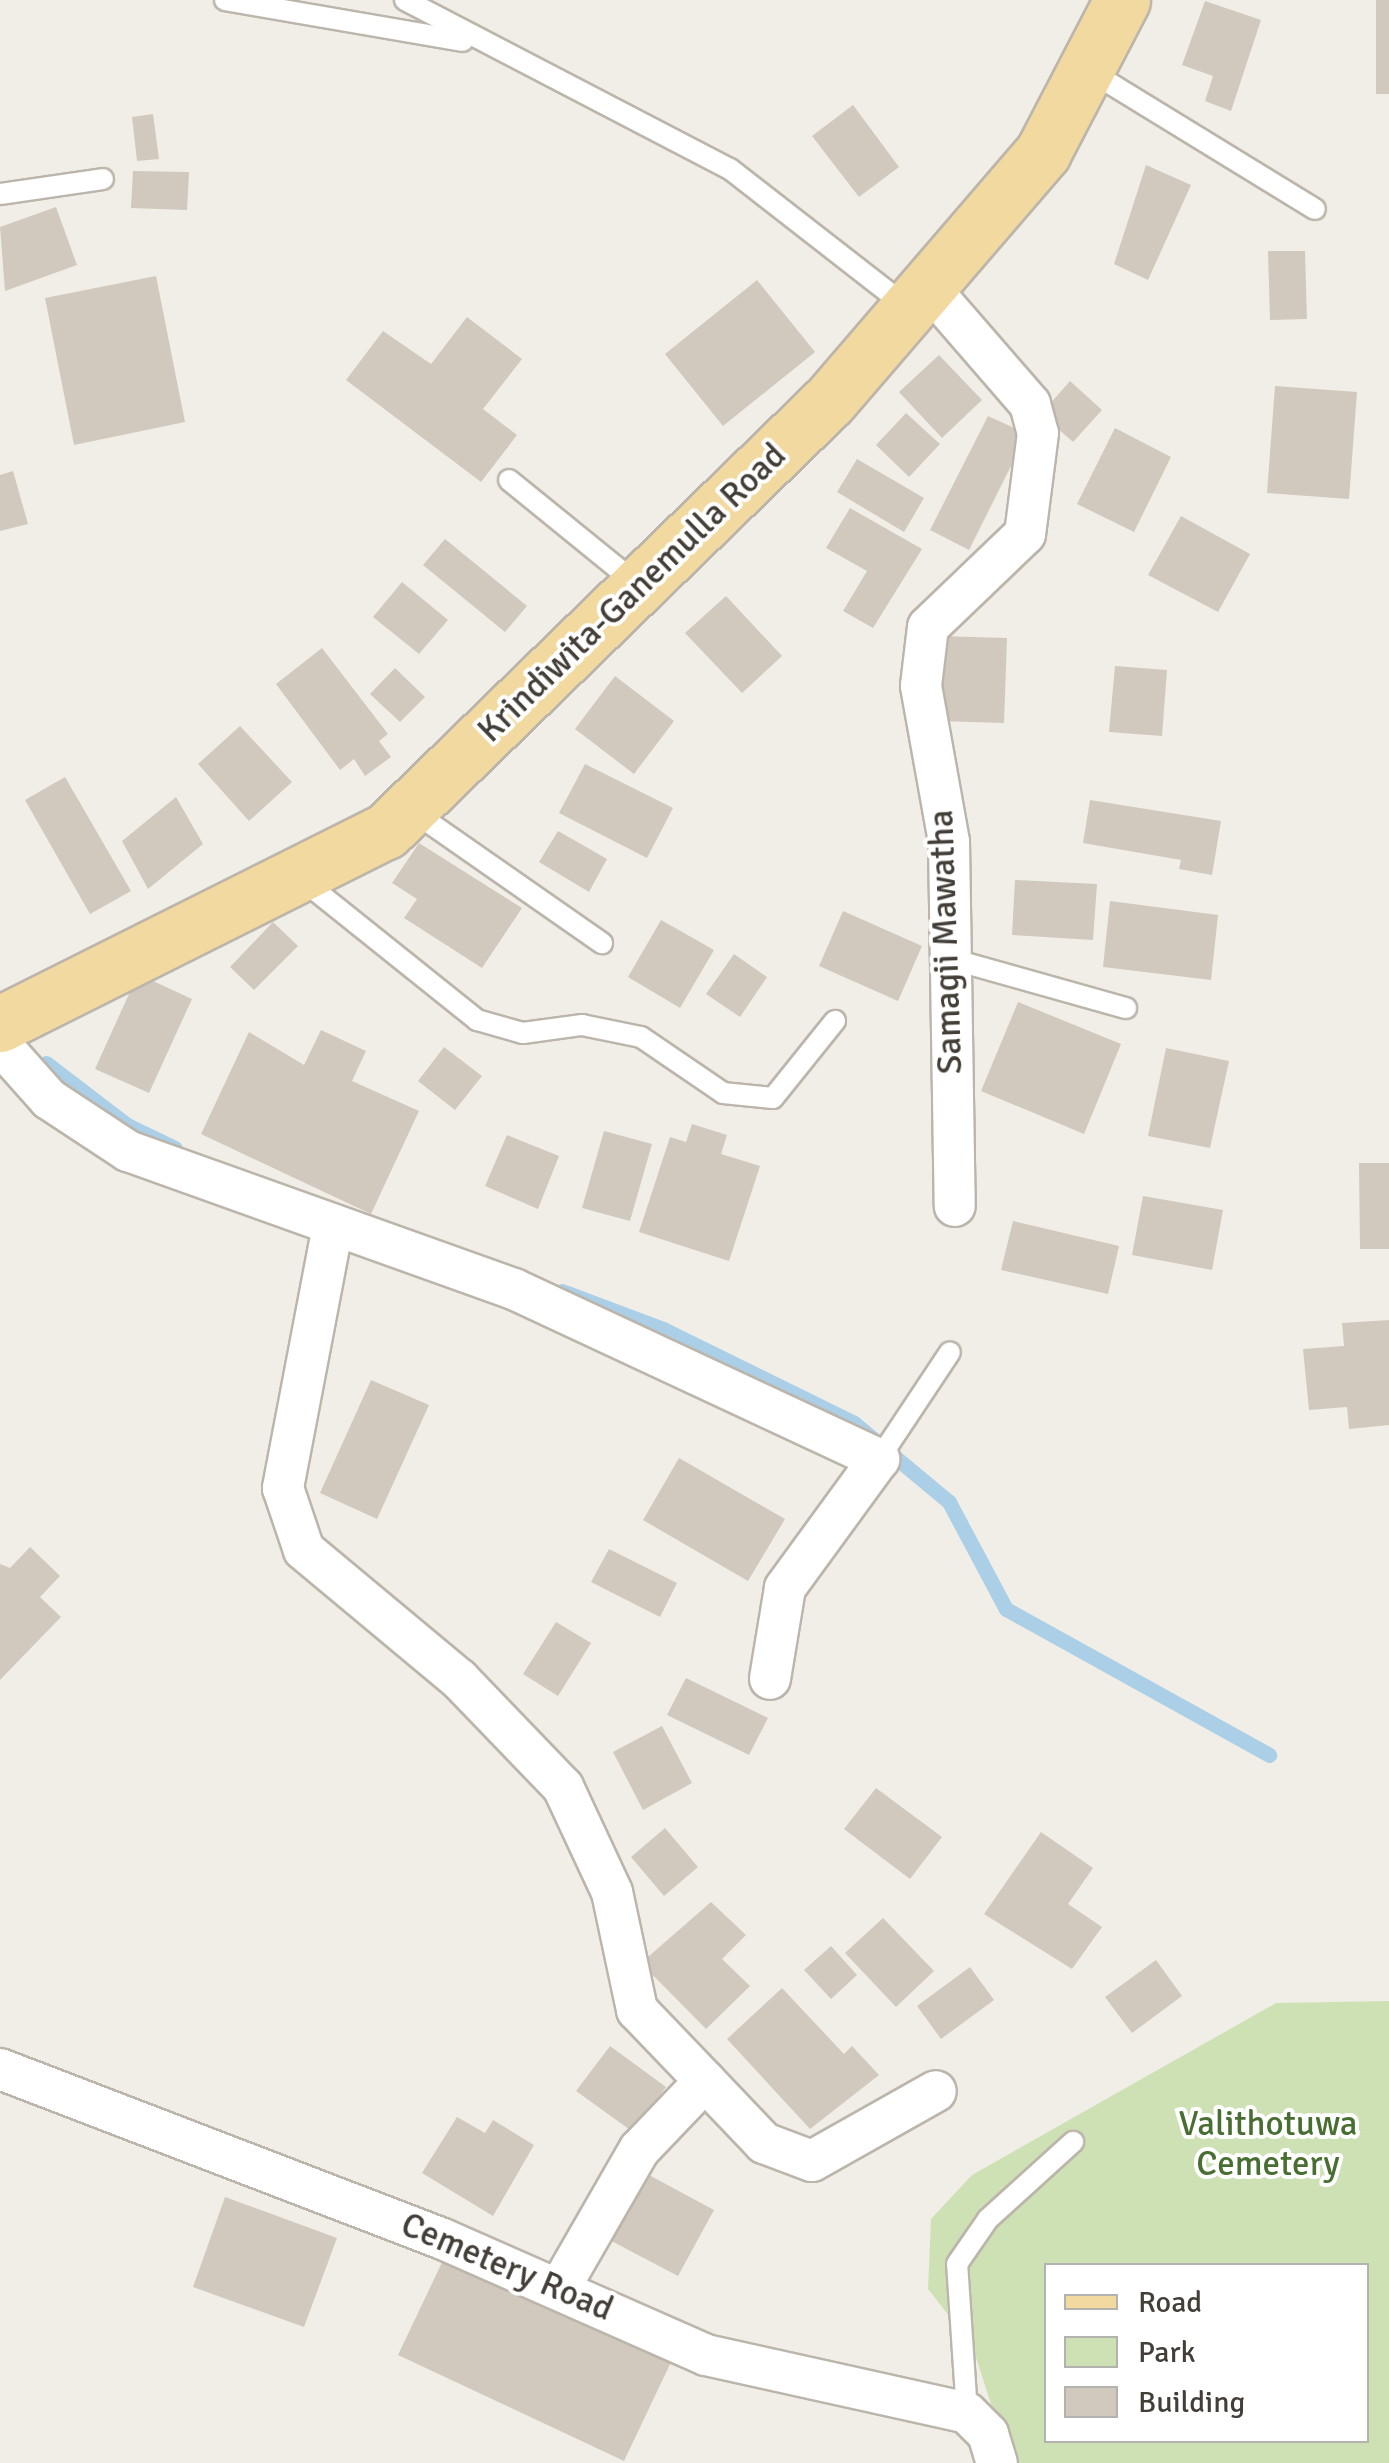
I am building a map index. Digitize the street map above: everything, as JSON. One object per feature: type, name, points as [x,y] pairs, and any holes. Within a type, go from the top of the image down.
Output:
[{"type":"main road","name":"Krindiwita-Ganemulla Road","points":[[0,1024],[299,878],[409,809],[829,401],[916,295],[1044,152],[1112,7]]},
{"type":"street","name":"Samagii Mawatha","points":[[916,295],[1030,404],[1038,433],[1024,534],[928,627],[921,686],[949,842],[955,1206]]},
{"type":"street","points":[[0,1044],[49,1100],[128,1151],[332,1231],[514,1289],[878,1460],[785,1588],[770,1680]]},
{"type":"street","points":[[332,1231],[283,1488],[304,1550],[459,1680],[563,1787],[612,1892],[638,2010],[764,2143],[812,2161],[936,2091]]},
{"type":"street","name":"Cemetery Road","points":[[0,2068],[559,2288],[706,2355],[967,2413]]},
{"type":"street","points":[[559,2288],[639,2150],[705,2080]]},
{"type":"street","points":[[967,2413],[988,2434],[996,2463]]},
{"type":"lane","points":[[225,0],[474,43]]},
{"type":"lane","points":[[405,0],[474,43],[730,169],[916,295]]},
{"type":"lane","points":[[1086,69],[1316,208]]},
{"type":"lane","points":[[0,194],[103,179]]},
{"type":"lane","points":[[509,480],[638,585]]},
{"type":"lane","points":[[409,809],[602,943]]},
{"type":"lane","points":[[299,878],[477,1020],[523,1033],[582,1025],[641,1037],[723,1094],[773,1098],[835,1021]]},
{"type":"lane","points":[[948,958],[1126,1008]]},
{"type":"lane","points":[[878,1460],[950,1352]]},
{"type":"lane","points":[[967,2413],[957,2264],[988,2219],[1074,2142]]},
{"type":"green space","name":"Valithotuwa Cemetery","points":[[1389,2001],[1389,2463],[1010,2463],[972,2345],[928,2289],[931,2219],[972,2175],[1276,2003]]},
{"type":"building","points":[[1376,0],[1389,0],[1389,94],[1376,94]]},
{"type":"building","points":[[1205,1],[1261,20],[1231,111],[1205,101],[1213,76],[1182,65]]},
{"type":"building","points":[[853,105],[899,167],[859,197],[812,136]]},
{"type":"building","points":[[153,114],[159,159],[137,161],[132,117]]},
{"type":"building","points":[[1146,165],[1191,185],[1148,280],[1114,264]]},
{"type":"building","points":[[133,171],[189,172],[187,210],[131,208]]},
{"type":"building","points":[[56,207],[77,265],[5,291],[0,227]]},
{"type":"building","points":[[1268,251],[1305,251],[1307,319],[1270,320]]},
{"type":"building","points":[[156,276],[185,422],[74,445],[45,298]]},
{"type":"building","points":[[757,280],[815,352],[723,426],[665,354]]},
{"type":"building","points":[[467,317],[522,359],[483,409],[517,435],[481,482],[346,380],[383,331],[431,364]]},
{"type":"building","points":[[939,355],[982,400],[942,438],[899,392]]},
{"type":"building","points":[[1070,381],[1102,410],[1073,442],[1041,414]]},
{"type":"building","points":[[1275,386],[1357,392],[1349,499],[1267,493]]},
{"type":"building","points":[[906,413],[940,444],[909,477],[876,445]]},
{"type":"building","points":[[988,416],[1027,434],[969,550],[930,530]]},
{"type":"building","points":[[1115,428],[1171,457],[1134,532],[1077,504]]},
{"type":"building","points":[[857,459],[924,498],[904,532],[837,492]]},
{"type":"building","points":[[13,471],[28,524],[0,531],[0,475]]},
{"type":"building","points":[[850,508],[922,549],[873,628],[843,611],[867,571],[826,548]]},
{"type":"building","points":[[1181,516],[1250,554],[1218,612],[1148,575]]},
{"type":"building","points":[[445,539],[527,606],[505,632],[423,565]]},
{"type":"building","points":[[402,582],[448,620],[419,654],[373,617]]},
{"type":"building","points":[[726,596],[782,656],[742,693],[685,633]]},
{"type":"building","points":[[939,636],[1007,638],[1004,723],[936,721]]},
{"type":"building","points":[[322,648],[388,734],[379,741],[391,757],[365,776],[354,759],[340,770],[276,684]]},
{"type":"building","points":[[1115,666],[1167,670],[1162,736],[1109,732]]},
{"type":"building","points":[[395,668],[425,697],[400,722],[370,694]]},
{"type":"building","points":[[615,676],[674,721],[634,774],[575,729]]},
{"type":"building","points":[[240,726],[292,782],[249,821],[198,764]]},
{"type":"building","points":[[585,764],[673,808],[647,858],[559,813]]},
{"type":"building","points":[[65,777],[131,891],[90,914],[25,800]]},
{"type":"building","points":[[176,797],[203,844],[148,889],[122,841]]},
{"type":"building","points":[[1090,800],[1221,821],[1212,875],[1179,869],[1181,860],[1083,843]]},
{"type":"building","points":[[558,831],[607,859],[589,892],[539,862]]},
{"type":"building","points":[[419,843],[522,908],[482,968],[404,918],[417,899],[392,883]]},
{"type":"building","points":[[1015,880],[1097,884],[1093,940],[1012,935]]},
{"type":"building","points":[[1110,901],[1218,915],[1211,980],[1103,967]]},
{"type":"building","points":[[843,911],[922,946],[898,1001],[819,966]]},
{"type":"building","points":[[661,920],[714,950],[680,1008],[628,977]]},
{"type":"building","points":[[273,922],[298,946],[254,990],[230,967]]},
{"type":"building","points":[[734,954],[767,977],[740,1017],[706,994]]},
{"type":"building","points":[[138,974],[192,999],[149,1093],[95,1069]]},
{"type":"building","points":[[1018,1002],[1121,1044],[1084,1134],[981,1091]]},
{"type":"building","points":[[321,1030],[366,1051],[352,1081],[419,1111],[371,1214],[201,1134],[249,1032],[304,1065]]},
{"type":"building","points":[[444,1047],[482,1076],[455,1110],[418,1081]]},
{"type":"building","points":[[1166,1048],[1229,1061],[1210,1148],[1148,1136]]},
{"type":"building","points":[[692,1124],[727,1135],[721,1154],[760,1166],[729,1261],[639,1232],[670,1137],[686,1142]]},
{"type":"building","points":[[604,1131],[652,1144],[630,1221],[582,1208]]},
{"type":"building","points":[[507,1135],[559,1156],[538,1209],[485,1186]]},
{"type":"building","points":[[1359,1163],[1389,1163],[1389,1249],[1360,1249]]},
{"type":"building","points":[[1143,1196],[1223,1210],[1212,1270],[1132,1255]]},
{"type":"building","points":[[1013,1221],[1119,1246],[1108,1294],[1001,1270]]},
{"type":"building","points":[[1389,1320],[1389,1425],[1349,1429],[1347,1407],[1309,1410],[1303,1349],[1344,1346],[1342,1323]]},
{"type":"building","points":[[371,1380],[429,1405],[377,1519],[320,1493]]},
{"type":"building","points":[[679,1458],[785,1519],[748,1581],[643,1520]]},
{"type":"building","points":[[30,1547],[60,1576],[40,1597],[61,1617],[0,1680],[0,1564],[10,1568]]},
{"type":"building","points":[[609,1549],[677,1583],[660,1617],[591,1582]]},
{"type":"building","points":[[556,1622],[591,1643],[558,1696],[523,1674]]},
{"type":"building","points":[[686,1678],[768,1718],[749,1755],[667,1715]]},
{"type":"building","points":[[662,1726],[692,1783],[643,1810],[613,1752]]},
{"type":"building","points":[[876,1788],[942,1837],[910,1879],[844,1829]]},
{"type":"building","points":[[665,1828],[698,1867],[664,1896],[631,1857]]},
{"type":"building","points":[[1041,1832],[1093,1868],[1068,1904],[1102,1927],[1072,1969],[984,1914]]},
{"type":"building","points":[[711,1902],[746,1935],[722,1959],[750,1986],[706,2029],[641,1963]]},
{"type":"building","points":[[883,1918],[934,1971],[896,2007],[845,1953]]},
{"type":"building","points":[[831,1946],[857,1975],[831,1999],[804,1970]]},
{"type":"building","points":[[1156,1960],[1182,1996],[1132,2033],[1105,1997]]},
{"type":"building","points":[[970,1967],[994,2000],[941,2039],[917,2006]]},
{"type":"building","points":[[782,1988],[844,2054],[852,2046],[879,2075],[810,2129],[727,2039]]},
{"type":"building","points":[[610,2046],[666,2087],[633,2132],[576,2091]]},
{"type":"building","points":[[457,2117],[485,2133],[493,2120],[534,2145],[493,2216],[422,2173]]},
{"type":"building","points":[[636,2168],[714,2210],[678,2276],[600,2235]]},
{"type":"building","points":[[225,2197],[337,2238],[304,2327],[193,2287]]},
{"type":"building","points":[[447,2252],[673,2358],[624,2461],[398,2355]]},
{"type":"waterway","points":[[46,1063],[127,1125],[175,1148]]},
{"type":"waterway","points":[[562,1291],[663,1329],[854,1423],[949,1502],[1006,1609],[1269,1755]]}]
